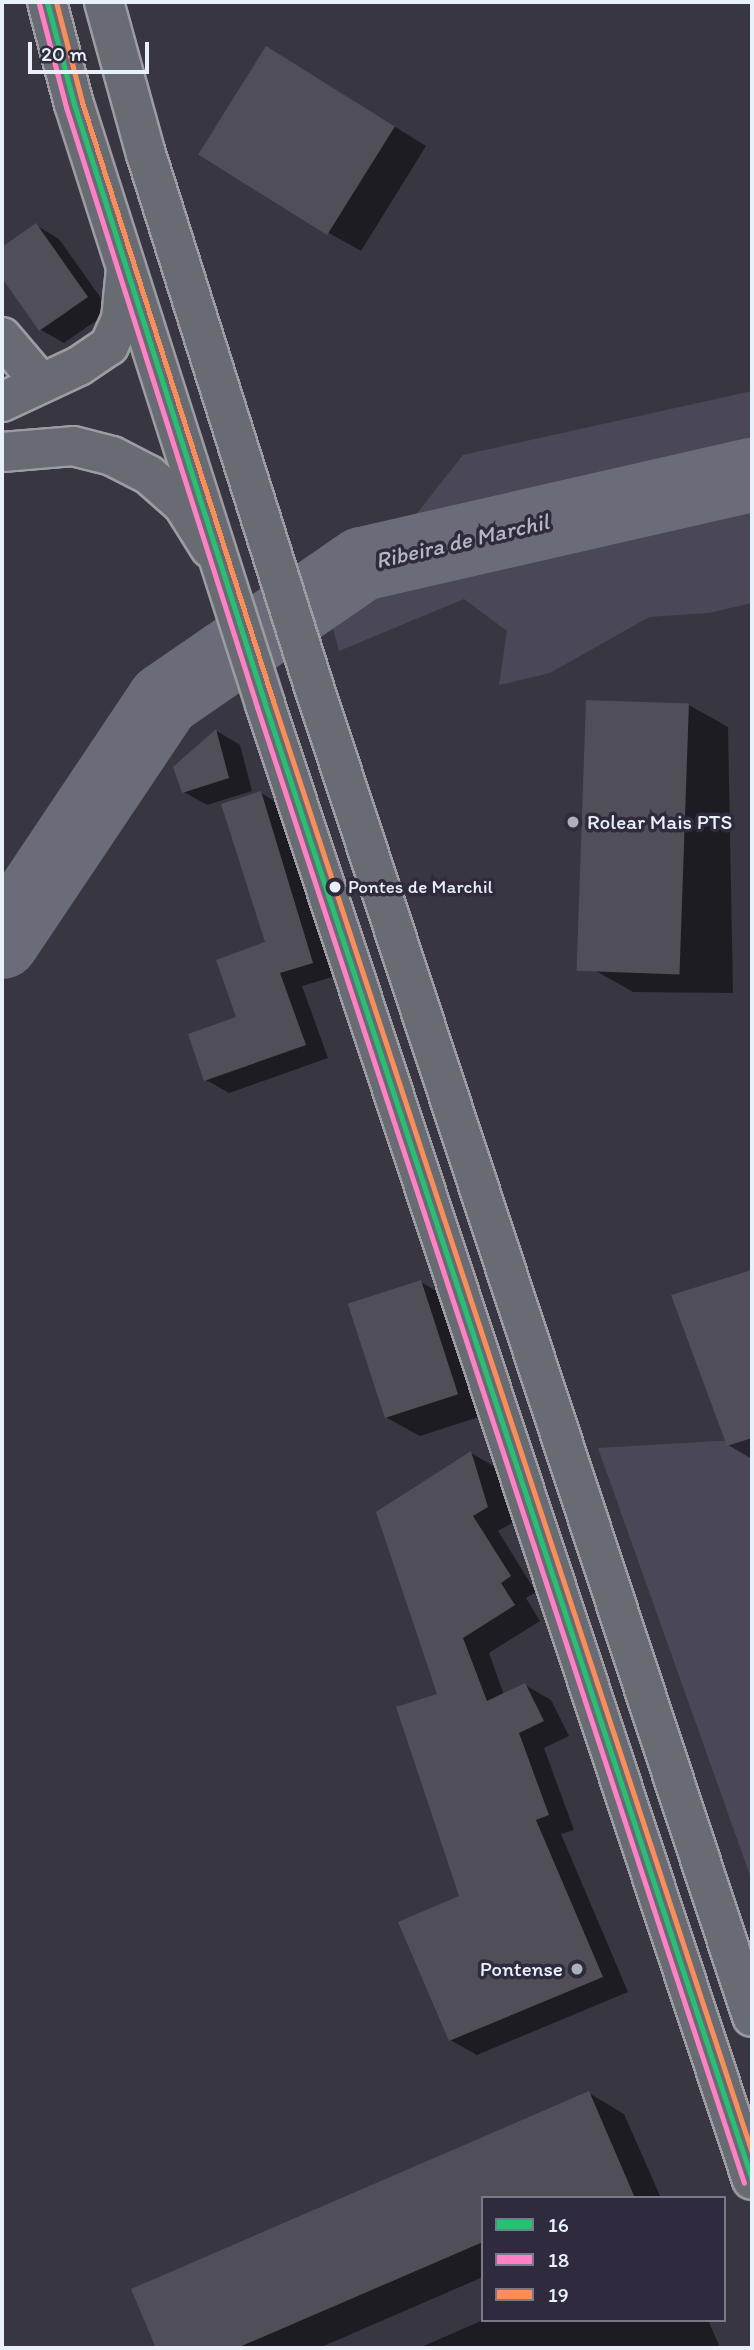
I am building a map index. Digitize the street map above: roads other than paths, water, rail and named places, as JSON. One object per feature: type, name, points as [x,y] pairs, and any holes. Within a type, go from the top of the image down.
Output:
[{"type":"main road","points":[[47,2],[74,104],[265,704],[752,2180]]},
{"type":"main road","points":[[104,2],[146,154],[314,687],[752,2017]]},
{"type":"main road","points":[[2,402],[79,366],[109,346],[121,319],[126,268]]},
{"type":"main road","points":[[2,337],[41,383]]},
{"type":"main road","points":[[2,452],[73,446],[112,456],[149,475],[183,505],[224,572]]},
{"type":"waterway","name":"Ribeira de Marchil","points":[[2,942],[164,700],[362,564],[752,475]]},
{"type":"place","name":"Rolear Mais PTS","points":[[573,822]]},
{"type":"place","name":"Pontes de Marchil","points":[[335,887]]},
{"type":"place","name":"Pontense","points":[[577,1969]]}]
